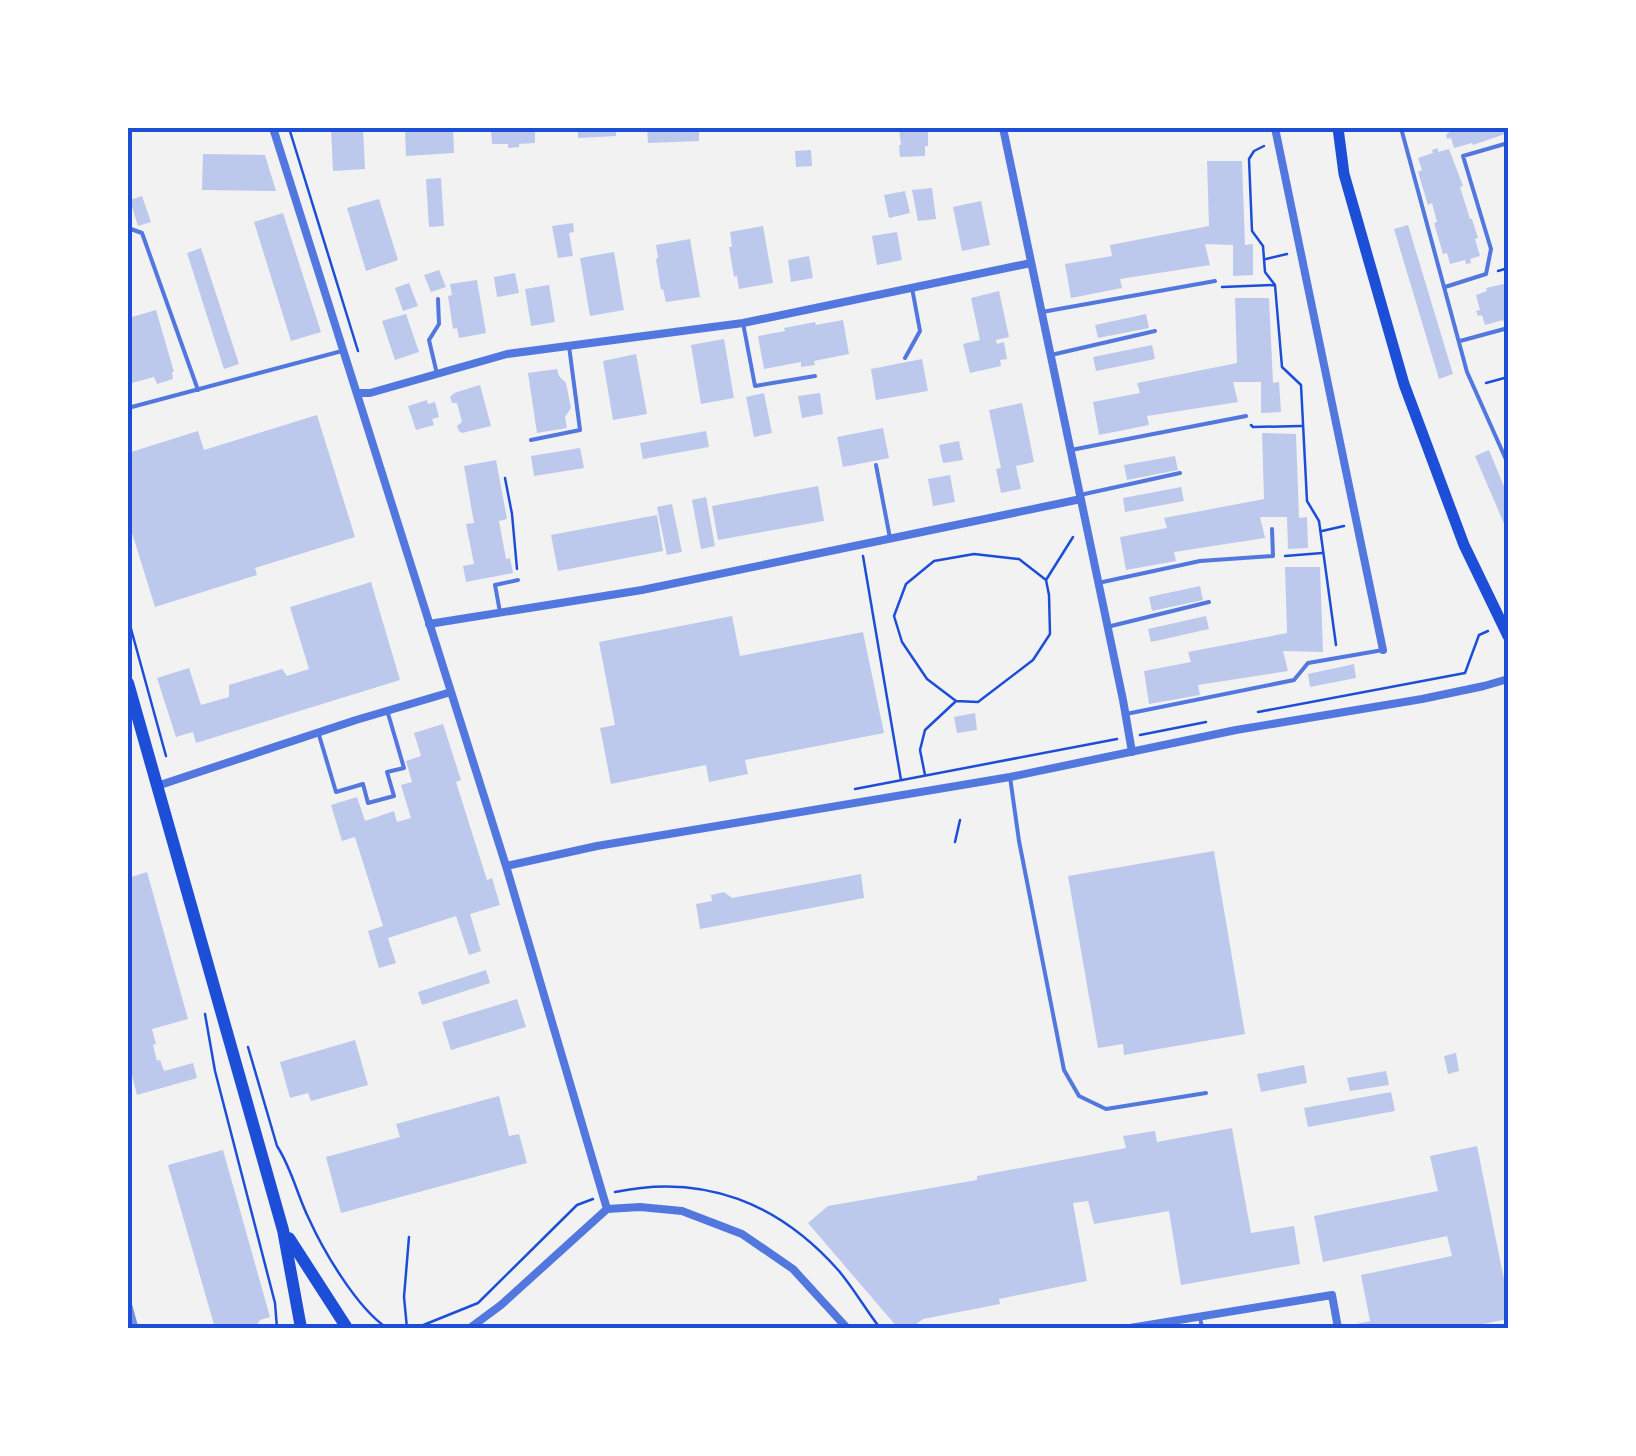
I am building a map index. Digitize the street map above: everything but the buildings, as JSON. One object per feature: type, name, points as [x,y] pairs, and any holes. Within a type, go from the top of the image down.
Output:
[{"type":"main road","points":[[1338,128],[1344,174],[1404,384],[1464,544],[1506,630]]},
{"type":"main road","points":[[128,683],[283,1230],[301,1328]]},
{"type":"main road","points":[[283,1230],[347,1328]]},
{"type":"street","points":[[273,128],[506,866],[608,1209]]},
{"type":"street","points":[[1003,128],[1132,752]]},
{"type":"street","points":[[1275,128],[1383,650]]},
{"type":"street","points":[[357,393],[507,354],[743,323],[1032,263]]},
{"type":"street","points":[[429,624],[642,590],[1081,497]]},
{"type":"street","points":[[506,866],[598,846],[1010,777],[1236,730],[1484,686],[1508,678]]},
{"type":"street","points":[[156,786],[451,692]]},
{"type":"street","points":[[470,1328],[608,1209],[640,1207],[682,1211],[742,1234],[794,1269],[847,1328]]},
{"type":"street","points":[[1130,1328],[1332,1295],[1338,1328]]},
{"type":"lane","points":[[1401,128],[1467,372],[1508,464]]},
{"type":"lane","points":[[1444,287],[1486,274],[1491,249],[1464,156],[1508,143]]},
{"type":"lane","points":[[128,228],[142,233],[198,390]]},
{"type":"lane","points":[[1042,312],[1216,281]]},
{"type":"lane","points":[[905,358],[920,331],[912,288]]},
{"type":"lane","points":[[437,374],[429,340],[440,324],[438,299]]},
{"type":"lane","points":[[743,323],[755,386],[816,376]]},
{"type":"lane","points":[[1459,342],[1508,328]]},
{"type":"lane","points":[[1051,356],[1156,332]]},
{"type":"lane","points":[[531,440],[580,430],[569,346]]},
{"type":"lane","points":[[128,408],[342,351]]},
{"type":"lane","points":[[1071,450],[1246,416]]},
{"type":"lane","points":[[876,465],[890,538]]},
{"type":"lane","points":[[1081,497],[1180,473]]},
{"type":"lane","points":[[1098,583],[1200,561],[1273,556],[1272,528]]},
{"type":"lane","points":[[500,612],[495,586],[518,580]]},
{"type":"lane","points":[[1107,627],[1209,602]]},
{"type":"lane","points":[[1124,714],[1294,680],[1308,663],[1383,650]]},
{"type":"lane","points":[[318,732],[336,792],[363,784],[368,802],[394,796],[388,772],[404,768],[386,710]]},
{"type":"lane","points":[[1010,777],[1064,1070],[1079,1096],[1106,1109],[1206,1093]]},
{"type":"lane","points":[[1200,1317],[1202,1328]]},
{"type":"path","points":[[1278,144],[1254,151],[1249,159],[1252,232],[1264,246],[1265,272],[1275,284],[1282,367],[1301,385],[1307,501],[1319,521],[1338,656]]},
{"type":"path","points":[[1264,259],[1300,251]]},
{"type":"path","points":[[1216,281],[1223,288],[1275,284]]},
{"type":"path","points":[[1474,386],[1508,377]]},
{"type":"path","points":[[1246,416],[1253,427],[1303,426]]},
{"type":"path","points":[[505,478],[518,580]]},
{"type":"path","points":[[1046,580],[1085,519]]},
{"type":"path","points":[[1321,532],[1357,524]]},
{"type":"path","points":[[862,544],[901,780]]},
{"type":"path","points":[[1273,556],[1324,552]]},
{"type":"path","points":[[974,554],[1019,559],[1046,580],[1050,634],[1033,660],[978,702],[956,701],[926,679],[902,642],[894,616],[906,584],[934,561],[974,554]]},
{"type":"path","points":[[128,618],[173,782]]},
{"type":"path","points":[[1260,712],[1465,673],[1479,635],[1506,630]]},
{"type":"path","points":[[925,775],[920,750],[925,730],[956,701]]},
{"type":"path","points":[[844,791],[1204,722]]},
{"type":"path","points":[[955,842],[960,820]]},
{"type":"path","points":[[205,1014],[215,1071],[275,1303],[277,1328]]},
{"type":"path","points":[[248,1044],[277,1146],[308,1217],[325,1250],[365,1308],[387,1328]]},
{"type":"path","points":[[416,1328],[478,1303],[577,1204],[642,1186],[683,1186],[722,1192],[757,1206],[800,1234],[840,1272],[880,1328]]},
{"type":"path","points":[[407,1328],[404,1297],[409,1238]]},
{"type":"railway","points":[[128,1299],[136,1328]]}]
